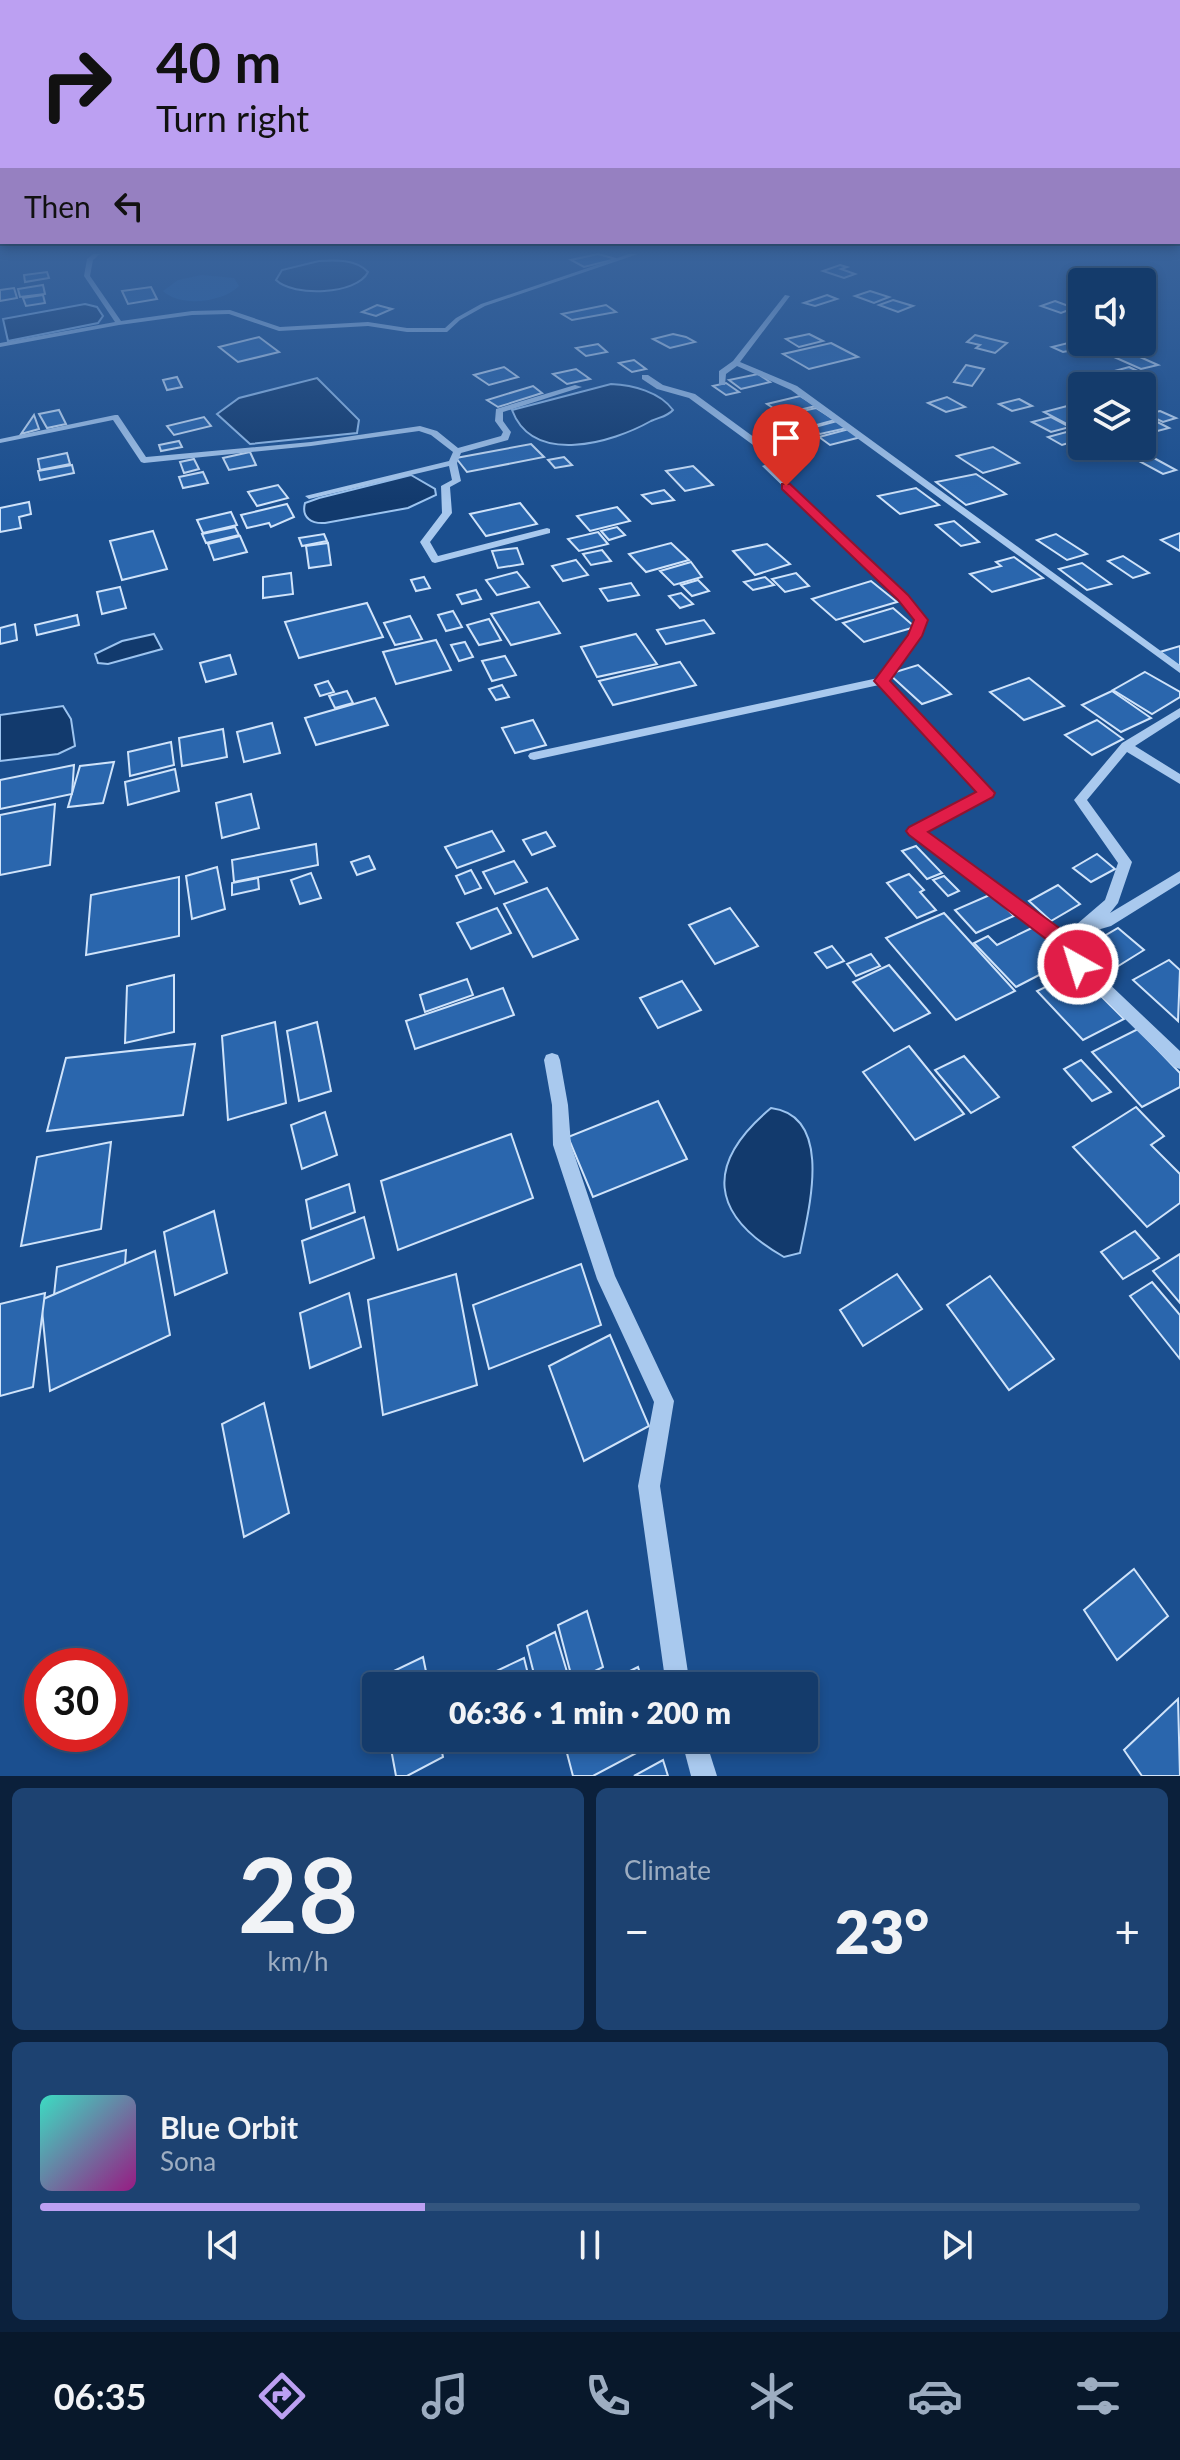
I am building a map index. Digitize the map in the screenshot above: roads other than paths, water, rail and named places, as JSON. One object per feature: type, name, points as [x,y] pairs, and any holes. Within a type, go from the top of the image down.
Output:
[{"type":"street","points":[[0,345],[44,337]]},
{"type":"street","points":[[722,383],[722,373],[736,363],[756,337]]},
{"type":"street","points":[[736,363],[794,388],[1180,670]]},
{"type":"street","points":[[534,756],[882,681],[915,636],[921,620],[903,597],[805,507],[766,466],[782,462],[692,396],[660,387],[645,377]]},
{"type":"street","points":[[457,451],[505,438],[507,432],[499,421],[499,411],[578,387]]},
{"type":"street","points":[[0,441],[115,417],[144,460],[311,444],[420,428],[434,433],[457,451]]},
{"type":"street","points":[[457,451],[453,463],[457,481],[445,486],[447,513],[425,542],[435,560],[547,531]]},
{"type":"street","points":[[309,496],[453,463]]},
{"type":"street","points":[[882,681],[987,793],[915,831],[1071,947],[1078,964],[1180,1062]]},
{"type":"street","points":[[1071,947],[1082,928],[1111,903],[1125,862],[1080,800],[1126,746],[1180,712]]},
{"type":"street","points":[[1126,746],[1180,780]]},
{"type":"street","points":[[1082,928],[1106,922],[1180,876]]},
{"type":"street","points":[[552,1060],[560,1105],[562,1145],[607,1279],[664,1401],[649,1486],[676,1672]]},
{"type":"street","points":[[697,1752],[704,1776]]}]
